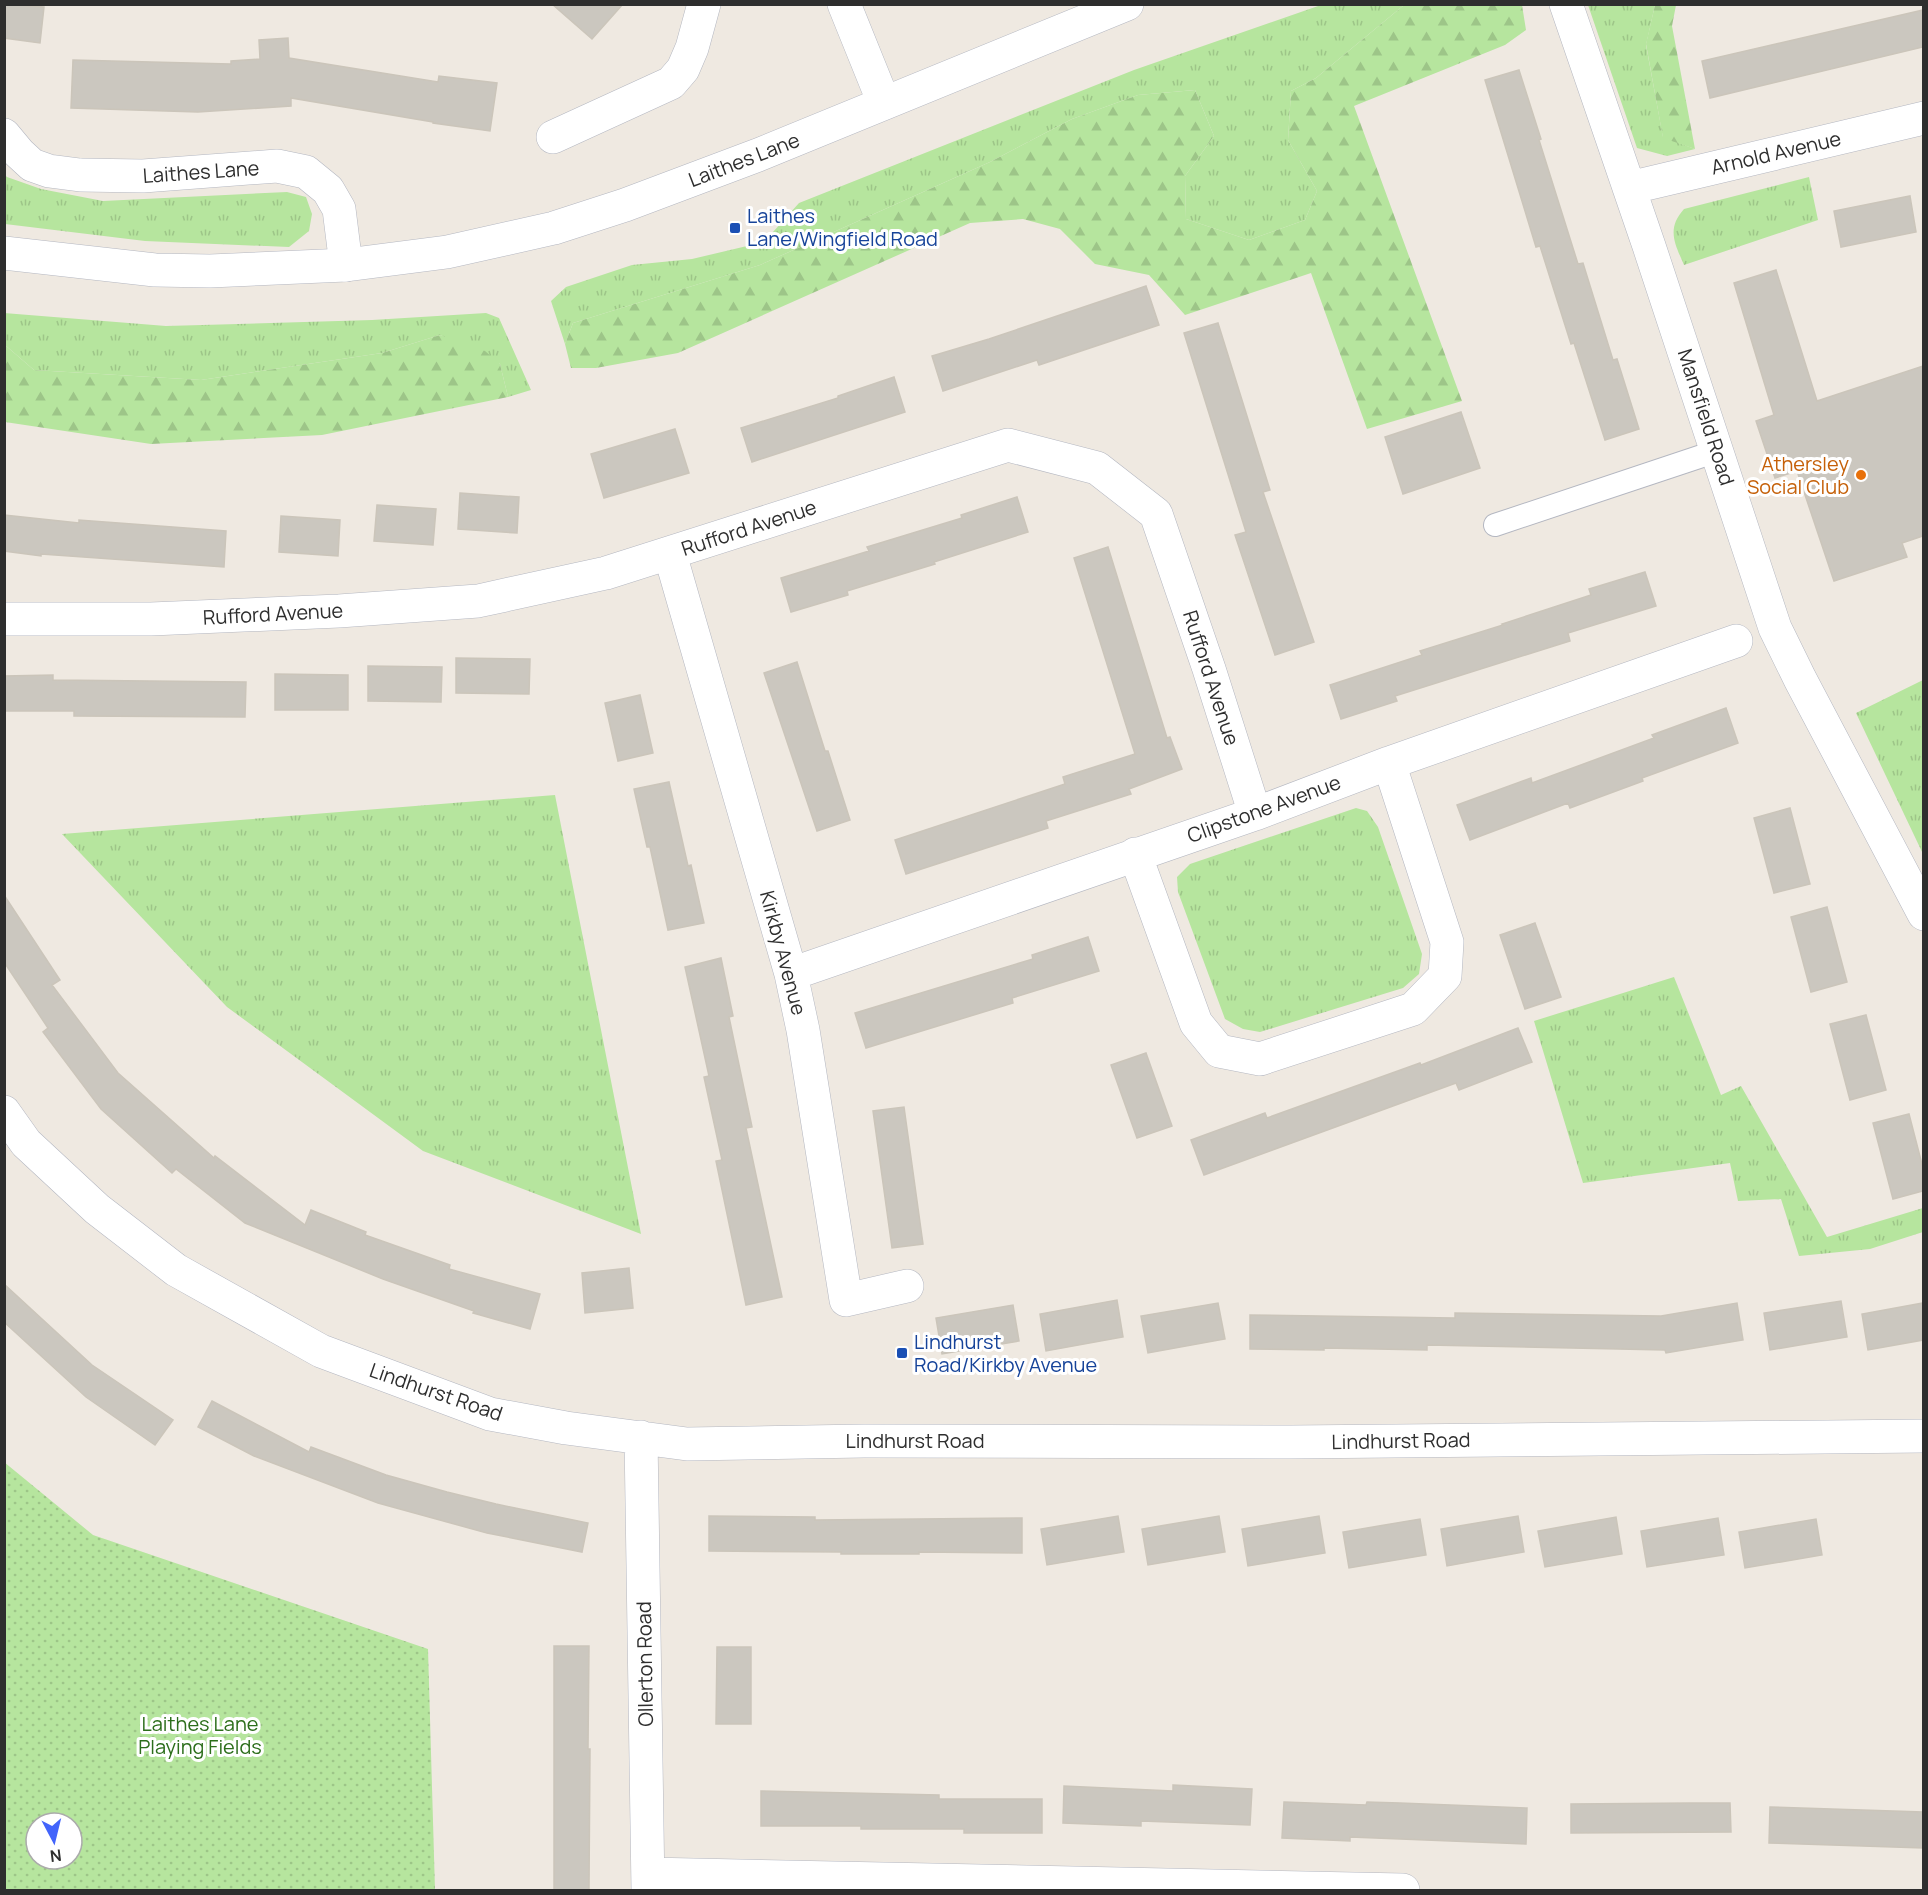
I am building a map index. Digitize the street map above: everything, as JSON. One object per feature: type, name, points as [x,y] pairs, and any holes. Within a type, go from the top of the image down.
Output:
[{"type":"street","points":[[553,137],[671,83],[683,69],[692,48],[704,4]]},
{"type":"street","points":[[844,4],[884,103]]},
{"type":"street","name":"Laithes Lane","points":[[4,253],[155,270],[210,271],[346,265],[447,252],[554,228],[625,205],[758,155],[1127,4]]},
{"type":"street","name":"Mansfield Road","points":[[1566,4],[1775,628],[1923,914]]},
{"type":"street","name":"Arnold Avenue","points":[[1629,188],[1923,118]]},
{"type":"street","name":"Laithes Lane","points":[[4,135],[32,165],[49,171],[81,175],[143,177],[277,166],[306,172],[327,190],[339,209],[346,265]]},
{"type":"street","name":"Rufford Avenue","points":[[4,619],[151,620],[339,611],[478,601],[606,573],[1008,445],[1097,468],[1156,514],[1255,814]]},
{"type":"street","name":"Kirkby Avenue","points":[[670,554],[792,974],[846,1300],[907,1286]]},
{"type":"street","name":"Clipstone Avenue","points":[[792,974],[1255,814],[1389,763],[1736,642]]},
{"type":"street","points":[[1135,854],[1196,1023],[1219,1051],[1260,1059],[1413,1009],[1445,976],[1447,942],[1389,763]]},
{"type":"street","name":"Lindhurst Road","points":[[4,1112],[26,1143],[97,1209],[168,1263],[321,1351],[490,1414],[566,1428],[687,1444],[864,1441],[1291,1442],[1923,1436]]},
{"type":"street","name":"Ollerton Road","points":[[641,1437],[648,1882]]},
{"type":"street","points":[[648,1882],[1403,1890]]},
{"type":"lane","points":[[1495,525],[1717,451]]},
{"type":"green space","points":[[1321,5],[1404,5],[1316,78],[1291,91],[1288,140],[1317,191],[1305,220],[1249,240],[1186,219],[1185,176],[1214,136],[1195,90],[1138,95],[1072,119],[990,162],[760,265],[573,323],[565,344],[551,301],[566,287],[632,265],[692,259],[764,242],[799,203],[1134,70]]},
{"type":"green space","points":[[1404,5],[1522,5],[1526,30],[1505,45],[1354,106],[1462,401],[1367,429],[1311,273],[1185,315],[1149,275],[1095,264],[1060,229],[1023,219],[970,223],[678,353],[596,368],[571,368],[565,344],[573,323],[760,265],[990,162],[1072,119],[1138,95],[1195,90],[1214,136],[1185,176],[1186,219],[1249,240],[1305,220],[1317,191],[1288,140],[1291,91],[1316,78]]},
{"type":"green space","points":[[1588,5],[1655,5],[1646,45],[1663,137],[1695,149],[1667,156],[1637,148]]},
{"type":"green space","points":[[1655,5],[1676,5],[1672,26],[1695,149],[1663,138],[1646,44]]},
{"type":"green space","points":[[4,174],[41,189],[103,201],[287,192],[306,197],[312,214],[309,231],[289,247],[145,241],[5,224]]},
{"type":"green space","points":[[1809,177],[1818,220],[1684,265],[1675,243],[1674,230],[1678,216],[1684,209]]},
{"type":"green space","points":[[4,313],[166,326],[372,320],[486,313],[499,318],[531,390],[508,397],[500,364],[440,335],[382,353],[201,380],[34,370],[5,345]]},
{"type":"green space","points":[[440,335],[485,351],[500,364],[508,397],[322,435],[151,444],[5,422],[5,345],[34,370],[201,380],[382,353]]},
{"type":"green space","points":[[1923,680],[1923,854],[1856,713]]},
{"type":"green space","points":[[555,795],[641,1234],[423,1151],[227,1007],[62,834]]},
{"type":"green space","points":[[1356,808],[1367,811],[1378,827],[1422,954],[1419,974],[1403,988],[1260,1032],[1243,1029],[1225,1019],[1178,892],[1177,877],[1190,864]]},
{"type":"green space","points":[[1674,977],[1721,1095],[1741,1086],[1827,1237],[1923,1208],[1923,1232],[1870,1249],[1799,1256],[1781,1199],[1738,1201],[1730,1163],[1583,1183],[1534,1021]]},
{"type":"green space","name":"Laithes Lane Playing Fields","points":[[4,1462],[93,1535],[428,1649],[435,1890],[5,1890]]},
{"type":"building","points":[[4,4],[44,7],[40,43],[4,38]]},
{"type":"building","points":[[552,4],[623,4],[592,39]]},
{"type":"building","points":[[1923,10],[1923,47],[1710,98],[1702,61]]},
{"type":"building","points":[[288,38],[289,58],[438,82],[439,76],[497,83],[490,131],[291,98],[291,106],[198,112],[71,108],[73,60],[231,64],[231,61],[260,59],[259,40]]},
{"type":"building","points":[[1519,70],[1578,264],[1583,263],[1613,360],[1617,359],[1639,429],[1605,440],[1540,246],[1536,247],[1485,80]]},
{"type":"building","points":[[1910,196],[1916,232],[1841,247],[1834,211]]},
{"type":"building","name":"Athersley Social Club","points":[[1776,270],[1817,401],[1923,366],[1923,536],[1902,543],[1907,557],[1834,581],[1797,471],[1775,478],[1756,421],[1774,415],[1734,283]]},
{"type":"building","points":[[1146,286],[1159,325],[1039,365],[1037,360],[943,391],[932,356]]},
{"type":"building","points":[[1218,323],[1270,490],[1263,492],[1314,642],[1275,655],[1235,535],[1246,532],[1184,333]]},
{"type":"building","points":[[894,377],[905,412],[752,462],[741,428],[838,398],[838,396]]},
{"type":"building","points":[[1461,412],[1480,468],[1403,494],[1385,437]]},
{"type":"building","points":[[675,429],[689,473],[604,498],[591,454]]},
{"type":"building","points":[[460,493],[519,497],[517,533],[458,529]]},
{"type":"building","points":[[1017,497],[1028,532],[847,591],[848,595],[791,612],[781,578],[869,551],[867,547],[962,518],[961,515]]},
{"type":"building","points":[[377,505],[436,509],[433,545],[374,541]]},
{"type":"building","points":[[4,515],[79,523],[79,520],[226,531],[224,567],[41,554],[41,556],[4,551]]},
{"type":"building","points":[[281,516],[340,520],[338,556],[279,552]]},
{"type":"building","points":[[1108,547],[1167,738],[1170,737],[1182,769],[1129,789],[1131,794],[1046,821],[1048,828],[906,874],[895,840],[1065,784],[1063,777],[1135,754],[1074,558]]},
{"type":"building","points":[[1645,572],[1656,606],[1568,633],[1570,641],[1395,696],[1397,701],[1341,719],[1330,685],[1422,655],[1420,651],[1591,595],[1589,589]]},
{"type":"building","points":[[456,658],[530,659],[529,694],[456,693]]},
{"type":"building","points":[[797,662],[850,820],[817,831],[764,673]]},
{"type":"building","points":[[368,666],[442,667],[441,702],[368,701]]},
{"type":"building","points":[[275,674],[348,675],[348,710],[275,710]]},
{"type":"building","points":[[53,675],[53,680],[246,682],[245,717],[74,716],[74,711],[4,711],[4,676]]},
{"type":"building","points":[[640,695],[653,753],[618,761],[605,703]]},
{"type":"building","points":[[1726,708],[1738,743],[1642,778],[1643,781],[1570,808],[1568,803],[1470,840],[1457,805],[1531,778],[1532,783],[1654,738],[1652,735]]},
{"type":"building","points":[[669,782],[704,923],[668,930],[650,847],[647,847],[634,789]]},
{"type":"building","points":[[1790,808],[1810,884],[1774,893],[1754,818]]},
{"type":"building","points":[[4,895],[60,980],[52,985],[118,1073],[214,1158],[215,1156],[305,1225],[311,1210],[366,1232],[365,1235],[450,1265],[449,1269],[540,1294],[530,1329],[473,1313],[474,1311],[383,1279],[245,1223],[176,1169],[172,1173],[101,1109],[43,1032],[48,1028],[4,962]]},
{"type":"building","points":[[1827,907],[1847,982],[1811,992],[1791,917]]},
{"type":"building","points":[[1535,923],[1561,997],[1525,1009],[1500,935]]},
{"type":"building","points":[[1088,937],[1099,971],[1012,998],[1013,1003],[866,1048],[855,1013],[1033,959],[1032,955]]},
{"type":"building","points":[[721,958],[733,1016],[729,1017],[752,1127],[746,1128],[782,1297],[746,1305],[716,1161],[722,1160],[704,1077],[709,1076],[685,967]]},
{"type":"building","points":[[1866,1015],[1886,1090],[1850,1100],[1830,1024]]},
{"type":"building","points":[[1518,1028],[1532,1062],[1459,1090],[1456,1083],[1204,1175],[1191,1140],[1265,1113],[1267,1118],[1420,1063],[1421,1065]]},
{"type":"building","points":[[1146,1053],[1172,1126],[1137,1138],[1111,1065]]},
{"type":"building","points":[[904,1107],[923,1244],[892,1248],[873,1111]]},
{"type":"building","points":[[1909,1114],[1923,1168],[1923,1191],[1893,1199],[1873,1123]]},
{"type":"building","points":[[629,1268],[633,1308],[585,1313],[582,1273]]},
{"type":"building","points":[[4,1284],[92,1365],[173,1420],[155,1445],[86,1397],[4,1322]]},
{"type":"building","points":[[1117,1300],[1123,1337],[1046,1351],[1040,1314]]},
{"type":"building","points":[[1841,1301],[1847,1337],[1770,1350],[1764,1313]]},
{"type":"building","points":[[1218,1303],[1225,1339],[1148,1353],[1141,1316]]},
{"type":"building","points":[[1737,1303],[1743,1340],[1666,1353],[1665,1350],[1427,1345],[1427,1350],[1250,1349],[1250,1315],[1455,1318],[1455,1313],[1661,1316]]},
{"type":"building","points":[[1923,1303],[1923,1340],[1868,1350],[1862,1314]]},
{"type":"building","points":[[1013,1305],[1019,1341],[942,1354],[936,1318]]},
{"type":"building","points":[[212,1401],[309,1452],[311,1447],[386,1475],[447,1492],[588,1523],[582,1552],[487,1533],[378,1503],[254,1456],[198,1427]]},
{"type":"building","points":[[709,1516],[815,1517],[815,1520],[1022,1518],[1022,1553],[841,1554],[841,1552],[709,1551]]},
{"type":"building","points":[[1118,1516],[1124,1552],[1047,1565],[1041,1529]]},
{"type":"building","points":[[1219,1516],[1225,1552],[1148,1565],[1142,1529]]},
{"type":"building","points":[[1319,1516],[1325,1553],[1248,1566],[1242,1529]]},
{"type":"building","points":[[1518,1516],[1524,1552],[1447,1566],[1441,1529]]},
{"type":"building","points":[[1616,1517],[1622,1554],[1545,1567],[1538,1531]]},
{"type":"building","points":[[1718,1518],[1724,1555],[1647,1567],[1641,1531]]},
{"type":"building","points":[[1420,1519],[1426,1555],[1349,1568],[1343,1532]]},
{"type":"building","points":[[1816,1519],[1822,1555],[1745,1568],[1739,1532]]},
{"type":"building","points":[[554,1646],[589,1646],[589,1890],[554,1890]]},
{"type":"building","points":[[717,1647],[751,1647],[751,1724],[716,1724]]},
{"type":"building","points":[[1173,1785],[1252,1789],[1250,1825],[1141,1821],[1141,1826],[1063,1823],[1064,1786],[1173,1791]]},
{"type":"building","points":[[761,1791],[939,1795],[939,1799],[1042,1799],[1042,1833],[964,1833],[964,1829],[861,1829],[861,1826],[761,1826]]},
{"type":"building","points":[[1284,1802],[1366,1805],[1367,1802],[1527,1808],[1526,1844],[1350,1837],[1350,1841],[1282,1838]]},
{"type":"building","points":[[1730,1803],[1731,1832],[1571,1833],[1571,1804]]},
{"type":"building","points":[[1770,1807],[1923,1812],[1923,1848],[1769,1843]]},
{"type":"place","name":"Laithes Lane/Wingfield Road","points":[[735,228]]},
{"type":"place","name":"Athersley Social Club","points":[[1861,475]]},
{"type":"place","name":"Lindhurst Road/Kirkby Avenue","points":[[902,1353]]}]
